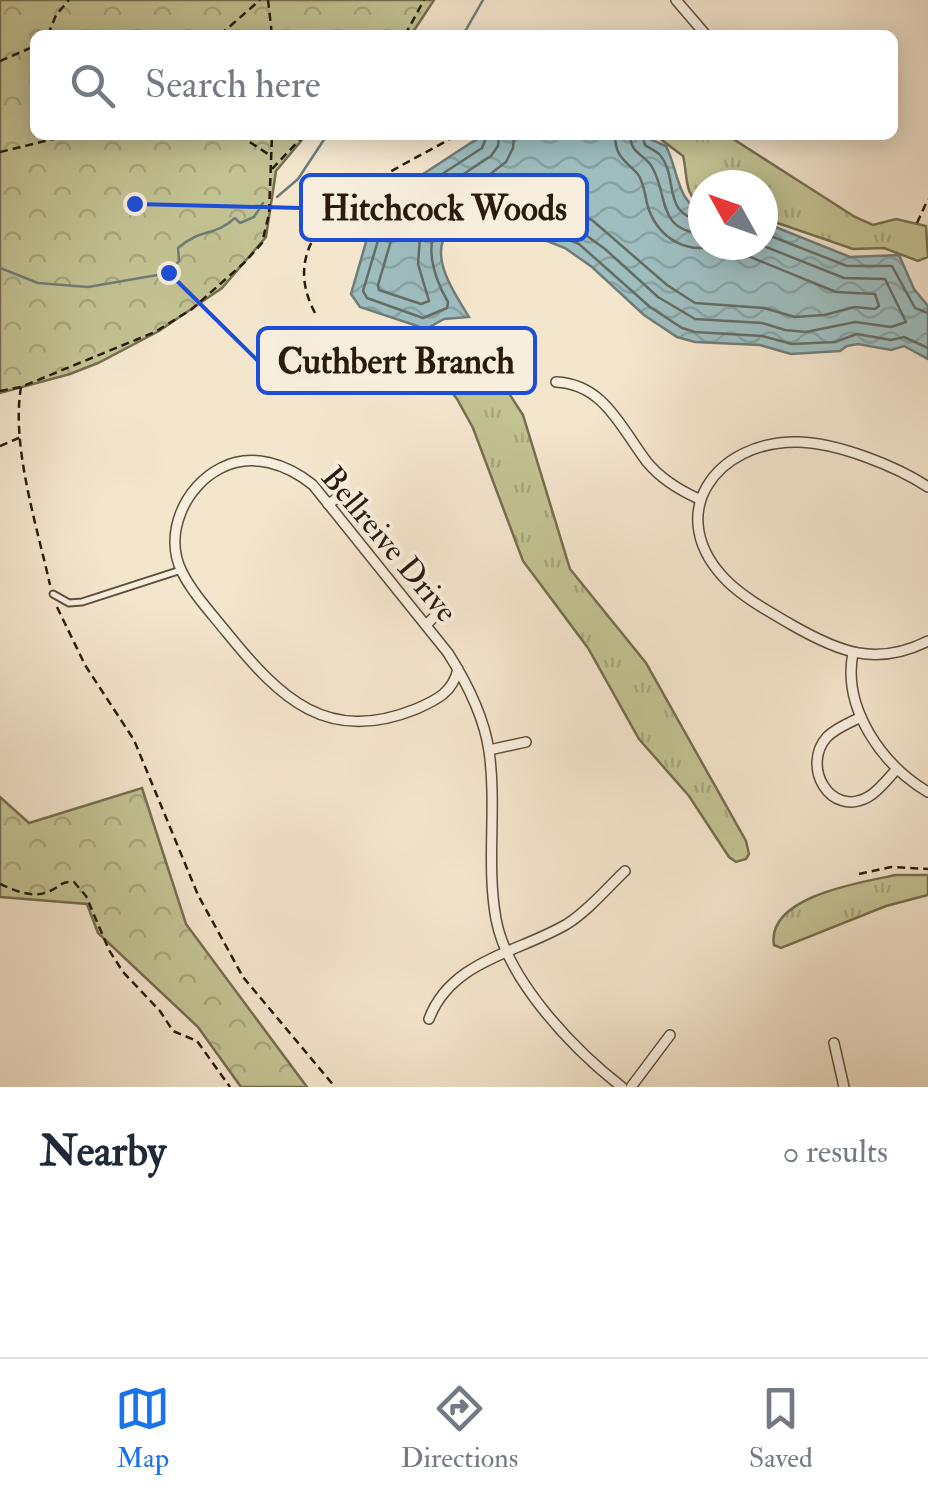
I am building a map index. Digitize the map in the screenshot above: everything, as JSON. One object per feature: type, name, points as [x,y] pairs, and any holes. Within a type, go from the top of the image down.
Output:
[{"type":"street","points":[[676,0],[702,30]]},
{"type":"street","points":[[556,382],[578,384],[592,392],[615,415],[656,472],[699,498]]},
{"type":"street","points":[[928,487],[903,473],[837,449],[786,442],[761,447],[728,463],[713,476],[699,498],[700,534],[719,572],[756,604],[818,640],[853,653],[896,652],[928,641]]},
{"type":"street","name":"Bellreive Drive","points":[[458,669],[450,690],[399,716],[362,721],[320,714],[296,703],[264,678],[201,601],[181,570],[175,545],[184,502],[202,480],[228,464],[263,461],[285,467],[313,485],[426,625],[458,669],[481,719],[488,750],[496,918],[508,952],[571,1042],[622,1087]]},
{"type":"street","points":[[328,504],[347,492]]},
{"type":"street","points":[[426,625],[437,614]]},
{"type":"street","points":[[853,653],[851,688],[861,717],[897,770],[928,792]]},
{"type":"street","points":[[861,717],[836,729],[820,746],[816,768],[823,787],[839,799],[859,800],[871,795],[897,770]]},
{"type":"street","points":[[488,750],[526,742]]},
{"type":"street","points":[[429,1019],[451,983],[569,922],[625,871]]},
{"type":"street","points":[[631,1087],[670,1035]]},
{"type":"street","points":[[834,1043],[844,1087]]},
{"type":"lane","points":[[53,594],[69,603],[82,602],[181,570]]},
{"type":"path","points":[[50,30],[69,0]]},
{"type":"path","points":[[226,30],[260,0]]},
{"type":"path","points":[[268,0],[271,30]]},
{"type":"path","points":[[408,30],[424,0]]},
{"type":"path","points":[[0,61],[30,48]]},
{"type":"path","points":[[0,152],[49,140]]},
{"type":"path","points":[[247,140],[271,156]]},
{"type":"path","points":[[0,392],[140,338],[192,309],[245,262],[262,242],[269,214],[272,140]]},
{"type":"path","points":[[271,170],[299,140]]},
{"type":"path","points":[[315,313],[305,294],[304,255],[325,221],[350,198],[448,140]]},
{"type":"path","points":[[917,223],[928,199]]},
{"type":"path","points":[[21,386],[21,438],[53,594],[85,665],[134,740],[198,895],[244,977],[334,1087]]},
{"type":"path","points":[[0,446],[21,438]]},
{"type":"path","points":[[858,874],[891,867],[928,869]]},
{"type":"path","points":[[0,884],[33,895],[51,891],[63,882],[74,882],[86,896],[123,972],[160,1010],[173,1031],[196,1041],[230,1087]]},
{"type":"green space","points":[[0,0],[434,0],[414,30],[30,30],[30,140],[302,140],[276,171],[266,237],[222,288],[159,331],[98,363],[0,393]]},
{"type":"green space","points":[[662,140],[735,140],[855,217],[873,225],[896,219],[926,226],[928,257],[918,261],[884,248],[853,249],[778,223],[778,170],[688,170],[688,185],[683,156]]},
{"type":"green space","points":[[455,330],[485,356],[523,415],[570,569],[646,663],[746,841],[746,859],[736,862],[729,857],[689,796],[639,739],[588,648],[523,561],[473,428],[457,399],[422,355],[422,348],[442,331]]},
{"type":"green space","points":[[142,788],[186,924],[307,1087],[241,1087],[198,1027],[98,933],[87,904],[0,897],[0,797],[29,823]]},
{"type":"green space","points":[[896,875],[928,875],[928,895],[886,906],[781,948],[774,945],[776,928],[785,914],[800,903],[841,887]]},
{"type":"water","points":[[475,140],[652,140],[666,146],[688,201],[688,260],[778,260],[778,228],[850,257],[899,255],[914,289],[928,306],[928,359],[904,346],[891,350],[858,344],[840,351],[791,354],[760,345],[695,342],[677,337],[644,315],[565,248],[529,234],[504,234],[460,220],[448,230],[441,254],[448,280],[469,317],[444,319],[426,329],[360,307],[351,294],[377,204]]},
{"type":"waterway","points":[[466,30],[483,0]]},
{"type":"waterway","points":[[277,197],[298,179],[324,140]]},
{"type":"waterway","points":[[0,268],[38,283],[88,287],[169,273],[179,261],[178,248],[186,242],[235,218],[240,223],[254,217],[263,203]]},
{"type":"place","name":"Hitchcock Woods","points":[[135,204]]},
{"type":"place","name":"Cuthbert Branch","points":[[169,273]]}]
